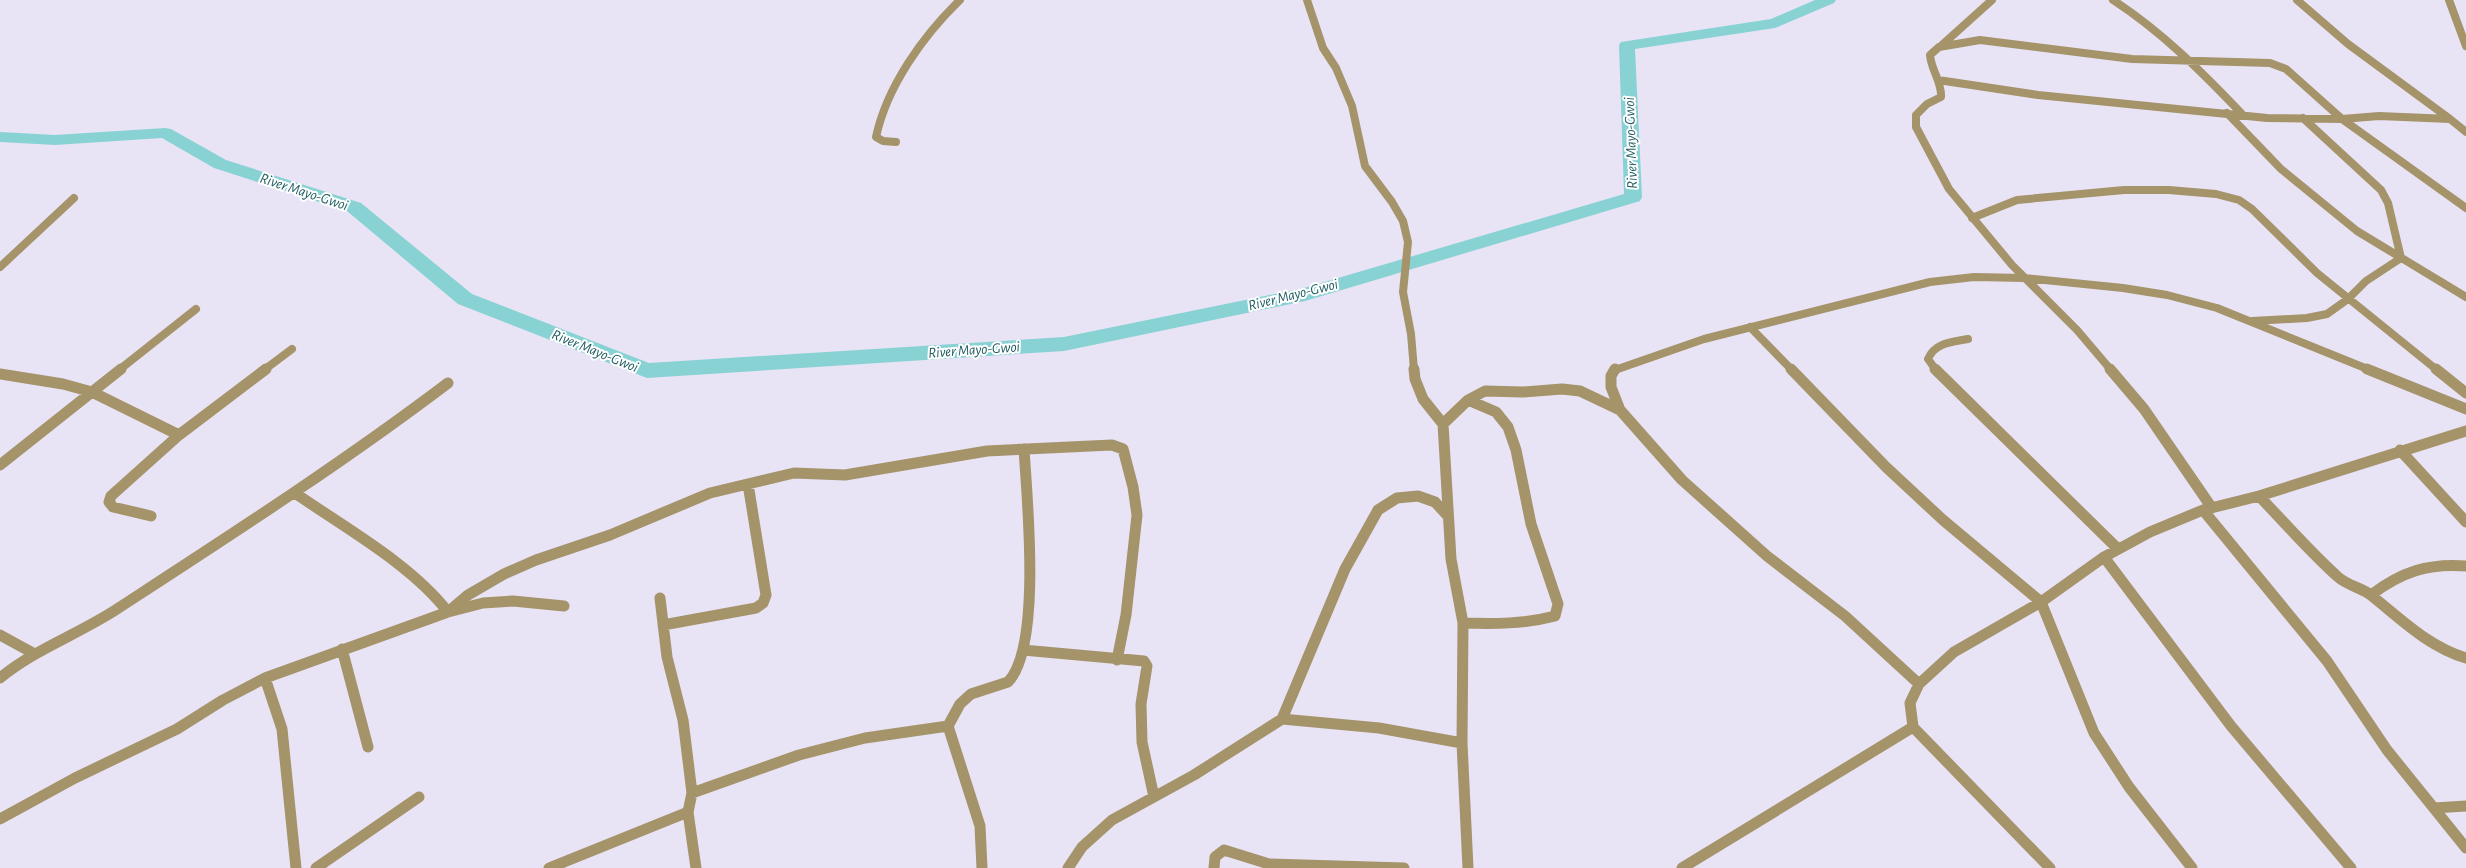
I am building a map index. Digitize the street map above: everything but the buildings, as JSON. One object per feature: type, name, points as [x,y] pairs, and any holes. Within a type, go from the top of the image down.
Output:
[{"type":"street","points":[[896,142],[883,141],[876,137],[879,122],[910,64],[940,20],[960,0]]},
{"type":"street","points":[[1307,0],[1323,48],[1336,68],[1352,106],[1365,166],[1392,202],[1403,221],[1408,242],[1403,292],[1411,334],[1415,379],[1423,399],[1443,424],[1447,515],[1451,559],[1463,623],[1462,743],[1468,868]]},
{"type":"street","points":[[1992,0],[1930,55],[1929,63],[1942,90],[1941,97],[1927,104],[1916,115],[1916,127],[1949,189],[2024,278],[2077,330],[2144,409],[2208,509],[2327,661],[2387,750],[2466,848]]},
{"type":"street","points":[[2112,0],[2152,26],[2194,62],[2242,114]]},
{"type":"street","points":[[2297,0],[2348,44],[2466,132]]},
{"type":"street","points":[[2449,0],[2466,46]]},
{"type":"street","points":[[1939,48],[1980,40],[2132,59],[2194,62],[2270,63],[2278,65],[2290,72],[2342,119],[2466,208]]},
{"type":"street","points":[[1938,80],[2038,95],[2226,113],[2303,118],[2342,119],[2380,116],[2450,119]]},
{"type":"street","points":[[2226,113],[2281,169],[2357,231],[2466,297]]},
{"type":"street","points":[[2303,118],[2381,190],[2388,203],[2401,258]]},
{"type":"street","points":[[1972,218],[2017,200],[2088,193],[2169,190],[2228,196],[2239,200],[2252,209],[2317,273],[2466,393]]},
{"type":"street","points":[[0,267],[74,198]]},
{"type":"street","points":[[2248,321],[2307,318],[2327,314],[2348,299],[2366,281],[2401,258]]},
{"type":"street","points":[[1919,684],[1845,616],[1767,556],[1682,480],[1620,410],[1611,387],[1611,376],[1616,368],[1704,339],[1930,282],[1974,278],[2024,278],[2123,288],[2167,295],[2217,308],[2466,409]]},
{"type":"street","points":[[0,465],[196,309]]},
{"type":"street","points":[[1750,327],[1886,467],[1943,520],[2041,602],[2094,733],[2129,787],[2192,868]]},
{"type":"street","points":[[1968,339],[1935,347],[1930,352],[1928,359],[1939,374],[2118,549]]},
{"type":"street","points":[[151,516],[113,507],[109,502],[111,496],[179,435],[292,349]]},
{"type":"street","points":[[0,374],[63,384],[92,392],[179,435]]},
{"type":"street","points":[[0,678],[33,653],[92,626],[295,493],[399,422],[448,383]]},
{"type":"street","points":[[1443,424],[1468,400],[1485,391],[1523,392],[1562,389],[1580,391],[1620,410]]},
{"type":"street","points":[[1463,623],[1500,624],[1545,619],[1555,616],[1558,604],[1528,512],[1520,472],[1509,431],[1502,417],[1493,410],[1468,400]]},
{"type":"street","points":[[2050,868],[1913,727],[1910,703],[1919,684],[1954,652],[2041,602],[2104,557],[2150,532],[2208,509],[2259,496],[2466,430]]},
{"type":"street","points":[[448,612],[468,595],[517,568],[610,535],[710,493],[794,473],[845,475],[871,472],[954,455],[1024,449],[1112,445],[1123,449],[1128,473],[1134,488],[1137,515],[1126,615],[1116,660]]},
{"type":"street","points":[[982,868],[980,826],[948,726],[964,700],[971,693],[1002,686],[1012,678],[1023,650],[1029,575],[1024,449]]},
{"type":"street","points":[[2400,450],[2466,522]]},
{"type":"street","points":[[664,625],[756,608],[764,603],[766,594],[748,484]]},
{"type":"street","points":[[295,493],[402,567],[432,591],[448,612]]},
{"type":"street","points":[[1068,868],[1082,847],[1112,820],[1154,797],[1282,719],[1345,569],[1378,510],[1398,498],[1418,496],[1435,502],[1447,515]]},
{"type":"street","points":[[2259,496],[2340,578],[2356,589],[2371,594],[2398,620],[2449,653],[2466,658]]},
{"type":"street","points":[[2104,557],[2231,726],[2351,868]]},
{"type":"street","points":[[2371,594],[2387,581],[2430,564],[2466,566]]},
{"type":"street","points":[[660,598],[667,657],[683,720],[692,793],[688,812],[696,868]]},
{"type":"street","points":[[0,819],[75,778],[177,729],[223,700],[265,678],[448,612],[483,603],[513,600],[564,606]]},
{"type":"street","points":[[0,635],[33,653]]},
{"type":"street","points":[[342,649],[368,747]]},
{"type":"street","points":[[1023,650],[1116,660],[1144,661],[1147,666],[1141,704],[1142,742],[1154,797]]},
{"type":"street","points":[[265,678],[282,729],[296,868]]},
{"type":"street","points":[[1282,719],[1379,728],[1462,743]]},
{"type":"street","points":[[692,793],[799,755],[865,738],[948,726]]},
{"type":"street","points":[[1682,868],[1913,727]]},
{"type":"street","points":[[316,868],[419,797]]},
{"type":"street","points":[[2434,808],[2466,806]]},
{"type":"street","points":[[549,868],[688,812]]},
{"type":"street","points":[[1214,868],[1215,857],[1224,850],[1235,851],[1249,859],[1269,864],[1404,868]]},
{"type":"waterway","name":"River Mayo-Gwoi","points":[[0,137],[55,140],[165,133],[220,164],[354,207],[465,299],[647,371],[1064,344],[1305,294],[1633,197],[1627,45],[1775,23],[1828,0]]}]
